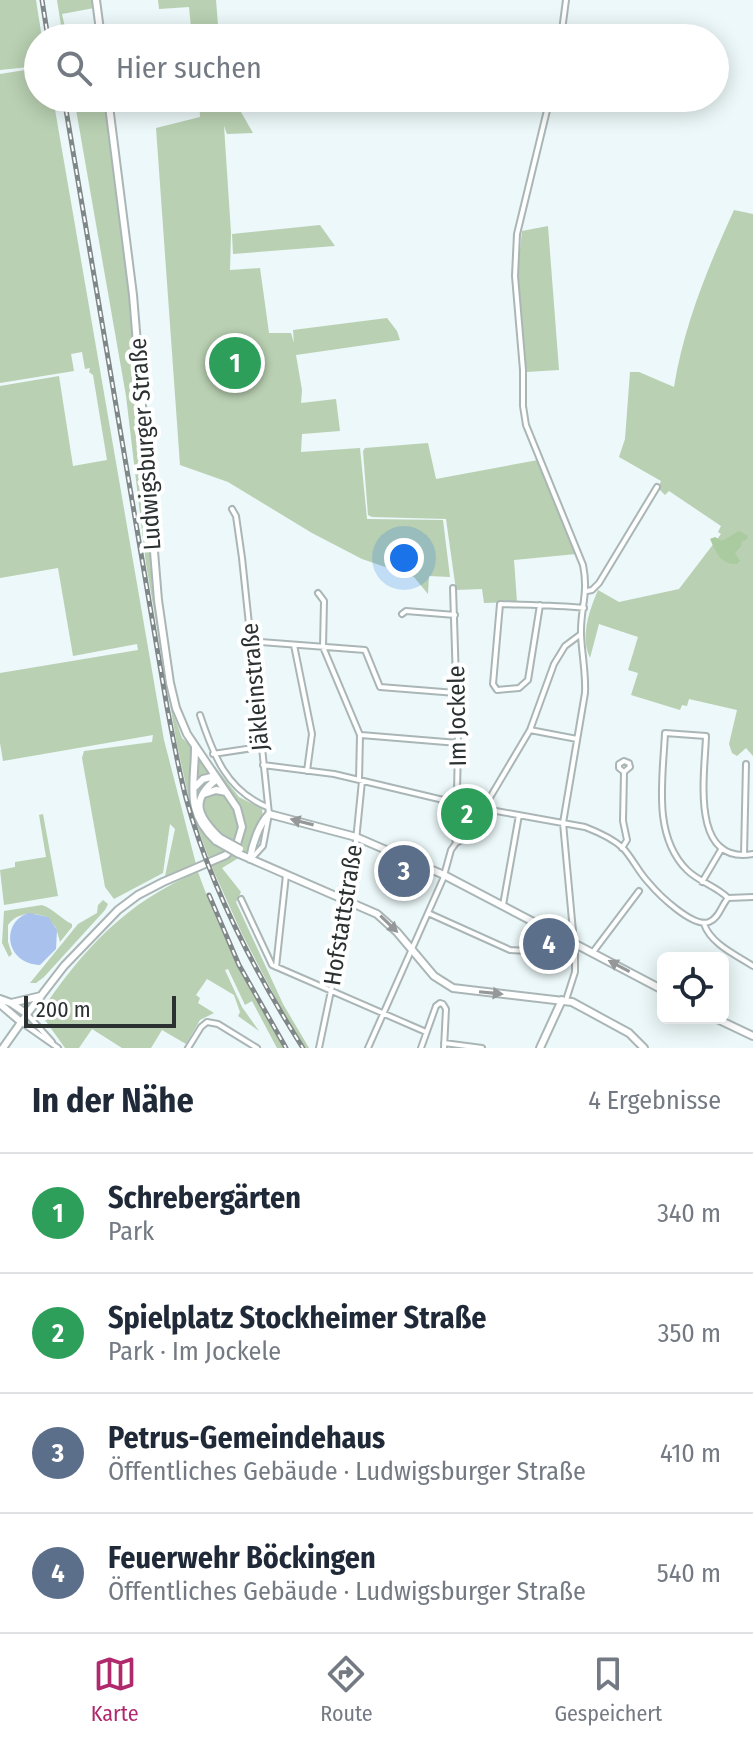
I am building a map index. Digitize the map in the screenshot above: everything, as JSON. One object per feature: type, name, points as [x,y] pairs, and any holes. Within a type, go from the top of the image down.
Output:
[{"type":"street","points":[[96,0],[99,24]]},
{"type":"street","points":[[563,24],[566,0]]},
{"type":"street","name":"Ludwigsburger Straße","points":[[41,996],[103,924],[138,895],[226,855],[237,844],[242,827],[237,808],[195,747],[176,708],[160,615],[134,304],[110,112]]},
{"type":"street","points":[[540,1048],[575,972],[563,823],[586,673],[581,634],[587,591],[583,565],[530,437],[523,406],[515,276],[517,234],[547,112]]},
{"type":"street","points":[[587,591],[599,583],[657,487]]},
{"type":"street","name":"Jäkleinstraße","points":[[232,509],[236,516],[242,558],[268,811],[263,846],[250,859]]},
{"type":"street","name":"Im Jockele","points":[[453,588],[458,743],[453,829],[456,843]]},
{"type":"street","name":"Hofstattstraße","points":[[318,593],[324,601],[323,647],[360,735],[360,780],[350,900],[319,1048]]},
{"type":"street","points":[[540,605],[528,680],[519,688],[495,689],[499,606],[540,605],[584,608]]},
{"type":"street","points":[[402,614],[406,611],[455,615]]},
{"type":"street","points":[[368,1048],[444,875],[449,853],[456,843],[466,838],[485,809],[530,730],[549,674],[565,646],[581,634]]},
{"type":"street","points":[[249,641],[365,650],[378,684],[383,688],[457,693]]},
{"type":"street","points":[[294,645],[312,734],[307,771]]},
{"type":"street","points":[[200,715],[213,754],[241,794],[268,811],[356,837],[444,875],[657,987]]},
{"type":"street","points":[[530,730],[577,739]]},
{"type":"street","points":[[753,854],[744,855],[722,848],[710,834],[705,819],[706,736],[665,733],[663,809],[671,848],[688,871],[728,898],[753,897]]},
{"type":"street","points":[[360,735],[458,743]]},
{"type":"street","points":[[195,747],[193,790],[198,818],[218,839],[250,859],[350,900],[383,918],[434,976],[453,988],[564,1000],[607,1019],[629,1033],[644,1048]]},
{"type":"street","points":[[213,754],[260,747]]},
{"type":"street","points":[[744,855],[746,764]]},
{"type":"street","points":[[262,765],[360,780],[456,803]]},
{"type":"street","points":[[622,848],[627,840],[623,821],[624,772]]},
{"type":"street","points":[[193,790],[203,779],[216,777]]},
{"type":"street","points":[[216,777],[201,795],[201,815],[218,839]]},
{"type":"street","points":[[201,795],[216,790],[226,792]]},
{"type":"street","points":[[485,809],[585,827],[622,848],[650,885],[693,920],[704,923],[716,917],[728,898]]},
{"type":"street","points":[[250,859],[268,811]]},
{"type":"street","points":[[503,905],[519,815]]},
{"type":"street","points":[[239,851],[248,848],[255,839]]},
{"type":"street","points":[[702,882],[722,848]]},
{"type":"street","points":[[276,967],[286,875]]},
{"type":"street","points":[[593,952],[639,891]]},
{"type":"street","points":[[241,899],[267,958],[276,967],[426,1032]]},
{"type":"street","points":[[428,913],[510,950],[521,952],[528,951],[541,925]]},
{"type":"street","points":[[704,923],[706,930],[719,943],[753,966]]},
{"type":"street","points":[[267,958],[278,953]]},
{"type":"street","points":[[0,1002],[11,1003],[41,996]]},
{"type":"street","points":[[3,1048],[41,996]]},
{"type":"street","points":[[0,1002],[21,1022],[57,1047]]},
{"type":"street","points":[[11,1003],[27,1014],[57,1047]]},
{"type":"street","points":[[421,1048],[436,1006],[443,1004],[446,1009],[444,1046],[482,1048]]},
{"type":"street","points":[[188,1048],[207,1022],[218,1024],[257,1048]]},
{"type":"street","points":[[728,1024],[753,1036]]},
{"type":"green space","points":[[0,0],[36,0],[40,24],[24,24],[24,67],[0,70]]},
{"type":"green space","points":[[57,0],[93,0],[94,8],[62,14],[64,24],[61,24]]},
{"type":"green space","points":[[158,0],[216,0],[218,24],[191,24],[189,7],[159,9]]},
{"type":"green space","points":[[24,70],[24,112],[55,112],[164,740],[196,864],[165,876],[175,829],[170,824],[163,873],[114,899],[105,887],[82,758],[84,751],[152,742],[153,735],[3,761],[0,743],[0,673],[138,650],[137,644],[73,656],[58,568],[0,578],[0,386],[59,376],[73,466],[107,460],[93,375],[89,372],[90,368],[85,369],[82,352],[71,354],[74,371],[0,383],[0,74]]},
{"type":"green space","points":[[76,112],[108,112],[129,281],[153,581],[171,707],[182,738],[212,763],[239,797],[262,809],[263,817],[250,851],[222,868],[241,892],[236,902],[283,1004],[309,1048],[286,1018],[242,934],[192,813],[177,745],[146,564],[126,396]]},
{"type":"green space","points":[[200,112],[241,112],[253,133],[227,134],[224,126],[231,233],[230,270],[260,268],[269,333],[291,333],[294,343],[293,330],[387,318],[397,331],[400,340],[296,355],[301,403],[336,399],[340,431],[302,434],[301,452],[360,448],[367,519],[443,520],[450,577],[429,576],[428,594],[414,577],[362,559],[228,482],[180,465],[156,128],[200,117]]},
{"type":"green space","points":[[734,210],[753,214],[753,756],[746,748],[737,756],[732,753],[729,744],[737,710],[689,699],[687,706],[682,705],[680,710],[631,695],[638,673],[628,670],[638,637],[599,624],[590,658],[586,641],[589,615],[598,590],[619,602],[679,589],[721,534],[718,532],[721,526],[669,491],[665,495],[658,488],[661,481],[619,457],[625,439],[630,372],[639,372],[674,387],[698,297]]},
{"type":"green space","points":[[320,225],[335,246],[233,254],[232,234]]},
{"type":"green space","points":[[548,226],[559,370],[526,372],[517,277],[522,231]]},
{"type":"green space","points":[[428,443],[436,479],[538,460],[576,554],[514,560],[517,602],[484,603],[482,589],[456,590],[446,519],[368,515],[365,448]]},
{"type":"green space","points":[[739,531],[748,536],[735,553],[740,561],[731,564],[720,557],[710,539],[715,537],[722,541]]},
{"type":"green space","points":[[43,814],[58,896],[4,905],[0,870],[15,867],[15,862],[46,857],[39,815]]},
{"type":"green space","points":[[198,872],[236,962],[284,1048],[277,1048],[252,1001],[245,1005],[228,969],[225,970],[242,1007],[259,1031],[238,1016],[240,1012],[234,995],[207,979],[196,995],[200,998],[198,1003],[214,1013],[200,1020],[186,1044],[162,1030],[151,1048],[122,1048],[92,1029],[79,1048],[65,1048],[40,1013],[56,990],[90,948],[128,913],[172,884]]},
{"type":"green space","points":[[103,900],[108,904],[105,910],[44,977],[30,983],[78,924],[97,913],[98,905]]},
{"type":"green space","points":[[42,905],[72,924],[72,927],[60,942],[56,928],[47,917],[21,915],[8,925],[12,954],[9,957],[2,943],[4,911]]},
{"type":"water","points":[[29,913],[48,917],[57,930],[56,949],[40,965],[19,958],[10,942],[14,925]]},
{"type":"railway","points":[[42,0],[46,24]]},
{"type":"railway","points":[[66,112],[183,787],[196,831],[235,927],[267,989],[303,1048]]},
{"type":"railway","points":[[209,895],[239,965],[286,1048]]},
{"type":"place","name":"Schrebergärten","points":[[235,363]]},
{"type":"place","name":"Spielplatz Stockheimer Straße","points":[[467,814]]},
{"type":"place","name":"Petrus-Gemeindehaus","points":[[404,871]]},
{"type":"place","name":"Feuerwehr Böckingen","points":[[549,944]]}]
